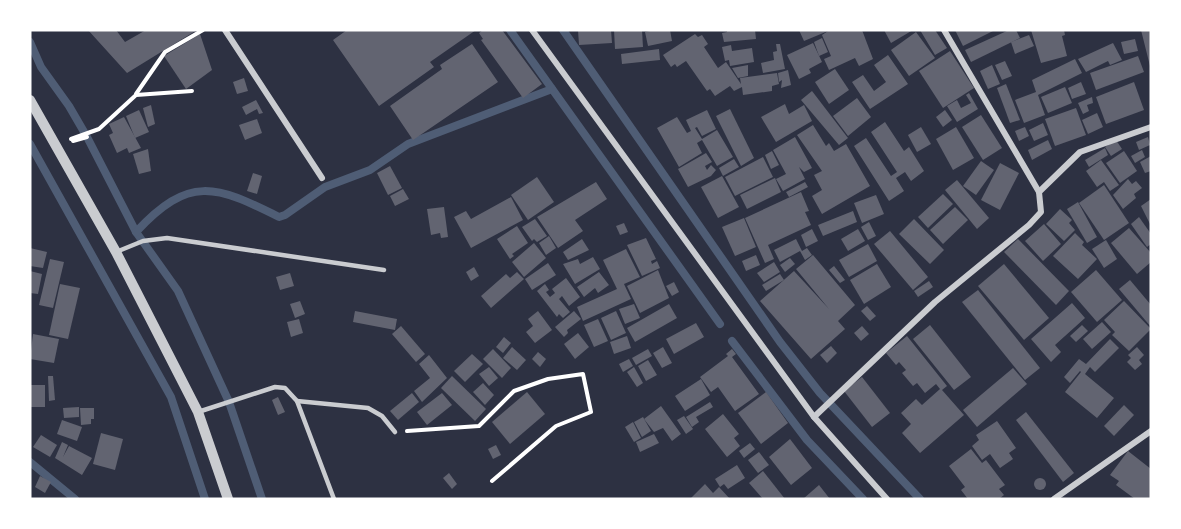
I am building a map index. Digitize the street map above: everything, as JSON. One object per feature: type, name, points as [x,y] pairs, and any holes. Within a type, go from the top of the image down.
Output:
[{"type":"street","points":[[225,30],[322,178]]},
{"type":"street","points":[[532,30],[814,417],[887,499]]},
{"type":"street","points":[[814,417],[935,302],[1029,225],[1041,212],[1039,192],[944,30]]},
{"type":"street","points":[[30,100],[116,252],[198,412],[228,499]]},
{"type":"street","points":[[1039,192],[1080,152],[1151,128]]},
{"type":"street","points":[[1053,499],[1151,431]]},
{"type":"lane","points":[[116,252],[143,241],[166,238],[384,270]]},
{"type":"lane","points":[[198,412],[275,387],[285,388],[297,401],[334,499]]},
{"type":"lane","points":[[297,401],[368,408],[382,416],[395,432]]},
{"type":"path","points":[[87,137],[69,141],[99,129],[136,95],[165,52],[203,30]]},
{"type":"path","points":[[136,95],[192,91]]},
{"type":"path","points":[[395,432],[479,426],[514,391],[548,380],[583,374],[591,412],[556,426],[492,481]]},
{"type":"building","points":[[88,30],[116,30],[125,42],[146,30],[197,30],[127,73]]},
{"type":"building","points":[[347,30],[476,30],[430,62],[434,67],[379,106],[333,40]]},
{"type":"building","points":[[483,30],[502,30],[542,84],[523,98],[481,40],[483,39],[479,33]]},
{"type":"building","points":[[578,30],[611,30],[612,43],[579,45]]},
{"type":"building","points":[[614,30],[642,30],[643,47],[615,49]]},
{"type":"building","points":[[670,30],[672,41],[648,46],[645,32]]},
{"type":"building","points":[[727,30],[755,30],[756,39],[724,42],[722,33]]},
{"type":"building","points":[[799,30],[862,30],[873,59],[859,66],[855,58],[829,70],[824,59],[831,56],[822,35],[828,31],[804,41]]},
{"type":"building","points":[[884,30],[913,30],[891,43]]},
{"type":"building","points":[[920,30],[935,30],[947,48],[935,55]]},
{"type":"building","points":[[955,30],[995,30],[963,46]]},
{"type":"building","points":[[1009,30],[1016,30],[1020,38],[971,62],[965,50]]},
{"type":"building","points":[[1031,30],[1064,30],[1065,35],[1062,36],[1067,56],[1041,63]]},
{"type":"building","points":[[1141,30],[1151,30],[1151,66],[1150,66]]},
{"type":"building","points":[[916,32],[935,58],[909,76],[891,50]]},
{"type":"building","points":[[200,34],[212,70],[186,89],[164,56]]},
{"type":"building","points":[[695,34],[698,37],[702,35],[708,44],[704,47],[718,68],[726,62],[741,84],[740,78],[777,73],[779,84],[772,86],[772,91],[743,95],[742,87],[734,91],[730,86],[715,96],[710,89],[707,91],[686,61],[677,67],[675,64],[671,67],[663,55]]},
{"type":"building","points":[[1029,35],[1034,46],[1015,54],[1011,42]]},
{"type":"building","points":[[822,38],[828,52],[819,56],[814,42]]},
{"type":"building","points":[[1135,39],[1138,51],[1124,54],[1121,42]]},
{"type":"building","points":[[813,43],[822,62],[809,69],[811,73],[799,79],[787,55]]},
{"type":"building","points":[[1113,43],[1122,60],[1110,65],[1108,61],[1086,72],[1078,59]]},
{"type":"building","points":[[472,44],[498,82],[413,140],[390,106],[442,69],[440,65]]},
{"type":"building","points":[[776,44],[780,44],[785,69],[763,73],[761,63],[774,60],[773,52],[777,51]]},
{"type":"building","points":[[731,45],[732,51],[752,48],[754,62],[730,66],[729,60],[725,61],[722,47]]},
{"type":"building","points":[[659,49],[660,60],[622,64],[621,54]]},
{"type":"building","points":[[950,51],[974,88],[943,108],[919,71]]},
{"type":"building","points":[[888,55],[908,84],[870,109],[852,82],[863,75],[874,91],[886,82],[874,65]]},
{"type":"building","points":[[1138,56],[1144,72],[1096,90],[1090,73]]},
{"type":"building","points":[[1075,59],[1082,73],[1038,95],[1045,115],[1024,123],[1015,100],[1036,92],[1032,80]]},
{"type":"building","points":[[1005,61],[1012,76],[1002,80],[995,65]]},
{"type":"building","points":[[748,65],[748,76],[738,78],[732,68]]},
{"type":"building","points":[[992,65],[1000,84],[988,89],[980,71]]},
{"type":"building","points":[[835,69],[849,90],[829,104],[815,82]]},
{"type":"building","points":[[788,70],[791,85],[781,88],[782,80],[779,82],[778,73]]},
{"type":"building","points":[[244,78],[248,91],[237,94],[233,82]]},
{"type":"building","points":[[1081,82],[1086,94],[1072,99],[1068,88]]},
{"type":"building","points":[[1134,82],[1144,110],[1106,124],[1096,97]]},
{"type":"building","points":[[1006,84],[1020,120],[1010,123],[997,88]]},
{"type":"building","points":[[1065,87],[1072,103],[1048,113],[1041,97]]},
{"type":"building","points":[[812,91],[848,138],[839,145],[801,100]]},
{"type":"building","points":[[969,93],[978,109],[957,122],[947,106],[957,100],[961,108],[971,103],[966,95]]},
{"type":"building","points":[[1092,97],[1093,103],[1087,105],[1089,111],[1083,114],[1078,103]]},
{"type":"building","points":[[857,98],[871,117],[848,136],[833,116]]},
{"type":"building","points":[[256,100],[263,113],[259,114],[257,109],[246,115],[242,107]]},
{"type":"building","points":[[785,104],[789,114],[804,105],[812,121],[776,142],[761,117]]},
{"type":"building","points":[[151,105],[155,124],[148,127],[143,108]]},
{"type":"building","points":[[1076,108],[1086,135],[1055,146],[1045,119]]},
{"type":"building","points":[[730,109],[754,158],[741,166],[716,116]]},
{"type":"building","points":[[139,110],[149,132],[135,138],[126,116]]},
{"type":"building","points":[[707,110],[716,129],[702,136],[697,127],[695,128],[702,139],[717,130],[733,157],[717,166],[702,140],[697,143],[702,153],[679,167],[657,128],[677,117],[687,133],[691,131],[686,120]]},
{"type":"building","points":[[945,110],[952,120],[943,127],[936,117]]},
{"type":"building","points":[[1097,113],[1103,127],[1088,134],[1082,120]]},
{"type":"building","points":[[981,115],[1002,148],[983,160],[962,127]]},
{"type":"building","points":[[124,117],[141,148],[129,153],[127,148],[117,153],[109,135],[113,133],[109,124]]},
{"type":"building","points":[[257,119],[262,133],[245,140],[239,125]]},
{"type":"building","points":[[885,122],[904,151],[909,147],[924,171],[911,181],[905,172],[896,178],[904,191],[889,201],[854,146],[866,138],[891,176],[897,172],[871,132]]},
{"type":"building","points":[[1043,123],[1048,135],[1034,141],[1029,130]]},
{"type":"building","points":[[813,125],[826,146],[829,143],[834,151],[846,144],[870,186],[822,214],[812,196],[822,190],[814,175],[822,171],[797,135]]},
{"type":"building","points":[[921,127],[931,144],[917,152],[908,135]]},
{"type":"building","points":[[956,127],[974,158],[953,170],[936,139]]},
{"type":"building","points":[[1025,127],[1029,136],[1019,141],[1015,131]]},
{"type":"building","points":[[795,137],[812,168],[804,172],[799,167],[805,179],[783,191],[776,179],[786,174],[773,150]]},
{"type":"building","points":[[1148,137],[1150,145],[1139,150],[1136,142]]},
{"type":"building","points":[[1048,140],[1052,149],[1032,160],[1028,150]]},
{"type":"building","points":[[1116,140],[1122,149],[1111,156],[1105,147]]},
{"type":"building","points":[[1105,148],[1108,155],[1089,167],[1085,160]]},
{"type":"building","points":[[148,149],[151,171],[139,174],[133,154]]},
{"type":"building","points":[[1142,150],[1145,157],[1135,163],[1131,156]]},
{"type":"building","points":[[772,151],[779,165],[771,169],[765,155]]},
{"type":"building","points":[[1124,151],[1137,171],[1120,183],[1106,163]]},
{"type":"building","points":[[706,153],[712,162],[705,166],[707,170],[711,165],[716,170],[711,176],[688,187],[678,169]]},
{"type":"building","points":[[1151,156],[1151,171],[1145,173],[1140,162]]},
{"type":"building","points":[[763,157],[773,177],[735,196],[725,177]]},
{"type":"building","points":[[734,159],[739,167],[723,176],[719,168]]},
{"type":"building","points":[[1101,160],[1119,185],[1110,191],[1104,182],[1097,187],[1086,171]]},
{"type":"building","points":[[981,161],[994,170],[976,195],[963,186]]},
{"type":"building","points":[[1000,163],[1019,173],[1000,210],[981,200]]},
{"type":"building","points":[[390,166],[402,188],[388,195],[377,173]]},
{"type":"building","points":[[253,173],[262,176],[257,194],[247,191]]},
{"type":"building","points":[[722,176],[739,207],[718,218],[701,187]]},
{"type":"building","points":[[537,177],[554,202],[528,220],[511,195]]},
{"type":"building","points":[[775,178],[781,192],[747,209],[740,195]]},
{"type":"building","points":[[1128,179],[1132,184],[1136,181],[1142,188],[1134,194],[1136,198],[1123,209],[1113,195]]},
{"type":"building","points":[[957,180],[989,218],[977,229],[945,190]]},
{"type":"building","points":[[596,182],[607,199],[575,220],[583,231],[558,248],[537,217]]},
{"type":"building","points":[[805,182],[808,187],[789,197],[786,192]]},
{"type":"building","points":[[1104,185],[1129,223],[1104,240],[1079,203]]},
{"type":"building","points":[[403,189],[409,199],[395,206],[390,196]]},
{"type":"building","points":[[801,192],[809,211],[805,212],[811,225],[768,245],[774,259],[765,263],[745,218]]},
{"type":"building","points":[[943,194],[953,204],[928,228],[918,217]]},
{"type":"building","points":[[876,195],[884,214],[862,223],[854,203]]},
{"type":"building","points":[[511,197],[523,220],[471,248],[454,217],[466,211],[471,219]]},
{"type":"building","points":[[1151,199],[1151,226],[1141,206]]},
{"type":"building","points":[[1078,202],[1097,237],[1087,243],[1067,209]]},
{"type":"building","points":[[444,207],[448,237],[441,238],[440,233],[431,235],[427,209]]},
{"type":"building","points":[[955,207],[968,220],[943,244],[930,230]]},
{"type":"building","points":[[1060,209],[1072,220],[1069,223],[1075,230],[1064,241],[1046,224]]},
{"type":"building","points":[[853,211],[857,222],[823,236],[818,225]]},
{"type":"building","points":[[1139,217],[1151,234],[1151,244],[1147,247],[1131,224]]},
{"type":"building","points":[[744,218],[756,247],[735,256],[722,227]]},
{"type":"building","points":[[535,219],[547,236],[537,242],[534,239],[532,241],[522,227]]},
{"type":"building","points":[[914,219],[944,250],[930,264],[899,234]]},
{"type":"building","points":[[869,222],[876,236],[868,240],[861,227]]},
{"type":"building","points":[[624,223],[628,232],[620,235],[616,226]]},
{"type":"building","points":[[1044,224],[1061,244],[1043,261],[1025,241]]},
{"type":"building","points":[[517,226],[528,243],[512,254],[514,256],[510,259],[497,239]]},
{"type":"building","points":[[1129,228],[1151,253],[1151,262],[1137,274],[1111,243]]},
{"type":"building","points":[[812,229],[818,241],[806,247],[801,235]]},
{"type":"building","points":[[858,229],[865,241],[848,251],[841,239]]},
{"type":"building","points":[[890,231],[928,277],[913,290],[874,244]]},
{"type":"building","points":[[1075,233],[1084,242],[1082,245],[1097,259],[1078,279],[1053,256]]},
{"type":"building","points":[[549,236],[556,248],[546,255],[539,243]]},
{"type":"building","points":[[646,238],[656,259],[651,261],[652,264],[657,261],[660,268],[642,276],[627,245]]},
{"type":"building","points":[[582,239],[589,250],[568,260],[563,252]]},
{"type":"building","points":[[796,239],[802,251],[807,248],[812,255],[805,260],[800,251],[780,262],[774,250]]},
{"type":"building","points":[[1018,239],[1069,291],[1056,305],[1004,252]]},
{"type":"building","points":[[1106,240],[1117,259],[1104,268],[1092,249]]},
{"type":"building","points":[[534,243],[546,258],[524,277],[512,262]]},
{"type":"building","points":[[868,244],[877,261],[849,277],[839,260]]},
{"type":"building","points":[[30,248],[47,252],[43,268],[30,266]]},
{"type":"building","points":[[626,249],[640,277],[624,284],[631,299],[583,321],[577,307],[617,289],[603,260]]},
{"type":"building","points":[[756,255],[760,265],[746,271],[742,261]]},
{"type":"building","points":[[813,255],[855,305],[838,321],[845,329],[811,359],[760,301],[794,271],[829,309],[796,269]]},
{"type":"building","points":[[593,257],[600,269],[575,284],[563,264],[578,259],[580,264]]},
{"type":"building","points":[[790,258],[795,264],[785,272],[780,265]]},
{"type":"building","points":[[50,259],[64,262],[53,308],[39,305]]},
{"type":"building","points":[[774,262],[780,272],[764,282],[757,273]]},
{"type":"building","points":[[548,263],[556,275],[532,290],[525,279]]},
{"type":"building","points":[[877,264],[891,287],[864,304],[850,280]]},
{"type":"building","points":[[1004,264],[1049,318],[1024,340],[978,286]]},
{"type":"building","points":[[834,266],[845,280],[840,283],[829,270]]},
{"type":"building","points":[[474,267],[479,276],[471,281],[466,272]]},
{"type":"building","points":[[658,270],[669,298],[640,313],[627,286]]},
{"type":"building","points":[[1096,270],[1122,300],[1097,322],[1071,292]]},
{"type":"building","points":[[30,271],[42,274],[38,294],[30,293]]},
{"type":"building","points":[[517,272],[524,279],[491,308],[481,296],[506,274],[510,278]]},
{"type":"building","points":[[599,272],[609,285],[598,293],[595,288],[584,297],[577,287]]},
{"type":"building","points":[[290,273],[294,286],[280,290],[276,277]]},
{"type":"building","points":[[780,274],[784,280],[766,291],[762,285]]},
{"type":"building","points":[[566,278],[580,297],[569,306],[562,296],[559,299],[570,312],[563,318],[559,314],[557,317],[537,291],[545,284],[549,290],[546,292],[550,297],[555,293],[552,289]]},
{"type":"building","points":[[1130,280],[1151,305],[1151,327],[1119,289]]},
{"type":"building","points":[[929,281],[933,287],[918,297],[914,291]]},
{"type":"building","points":[[674,282],[679,292],[672,296],[666,286]]},
{"type":"building","points":[[60,284],[80,288],[68,339],[49,335]]},
{"type":"building","points":[[978,290],[1040,368],[1025,380],[962,302]]},
{"type":"building","points":[[300,301],[305,314],[295,318],[290,304]]},
{"type":"building","points":[[1124,301],[1151,329],[1129,351],[1112,335],[1115,332],[1104,320]]},
{"type":"building","points":[[1072,303],[1085,318],[1055,345],[1061,352],[1051,362],[1031,339]]},
{"type":"building","points":[[634,304],[640,318],[625,324],[619,309]]},
{"type":"building","points":[[669,304],[677,318],[635,342],[627,328]]},
{"type":"building","points":[[867,306],[876,316],[870,321],[861,311]]},
{"type":"building","points":[[355,311],[397,319],[395,330],[353,322]]},
{"type":"building","points":[[538,311],[552,330],[535,343],[526,332],[533,326],[528,319]]},
{"type":"building","points":[[574,311],[581,319],[567,330],[568,333],[564,337],[555,327]]},
{"type":"building","points":[[616,311],[626,333],[611,340],[601,318]]},
{"type":"building","points":[[299,319],[303,333],[291,337],[287,322]]},
{"type":"building","points":[[598,319],[608,341],[594,347],[584,325]]},
{"type":"building","points":[[1102,322],[1111,332],[1092,349],[1083,339]]},
{"type":"building","points":[[696,323],[704,337],[674,354],[666,339]]},
{"type":"building","points":[[930,325],[971,377],[954,390],[913,339]]},
{"type":"building","points":[[1082,325],[1088,331],[1076,342],[1070,336]]},
{"type":"building","points":[[401,326],[425,354],[416,362],[392,334]]},
{"type":"building","points":[[862,326],[869,334],[861,341],[854,333]]},
{"type":"building","points":[[578,333],[589,347],[575,359],[564,344]]},
{"type":"building","points":[[33,334],[59,339],[54,363],[30,359]]},
{"type":"building","points":[[627,336],[631,348],[614,354],[610,342]]},
{"type":"building","points":[[907,336],[947,386],[942,390],[964,415],[920,453],[902,433],[911,424],[901,413],[916,399],[922,405],[940,389],[936,384],[925,393],[917,383],[913,386],[902,373],[906,370],[899,362],[896,365],[886,353]]},
{"type":"building","points":[[504,337],[511,343],[503,353],[496,347]]},
{"type":"building","points":[[1110,339],[1119,348],[1095,372],[1090,367],[1085,374],[1114,398],[1097,418],[1065,392],[1081,372],[1070,383],[1064,377],[1079,359],[1086,364]]},
{"type":"building","points":[[831,346],[837,353],[827,363],[820,355]]},
{"type":"building","points":[[512,347],[526,360],[517,370],[503,358]]},
{"type":"building","points":[[663,347],[672,363],[662,368],[653,353]]},
{"type":"building","points":[[1137,347],[1144,355],[1139,360],[1142,364],[1135,370],[1127,362],[1131,358],[1128,355]]},
{"type":"building","points":[[493,349],[511,368],[502,378],[483,359]]},
{"type":"building","points":[[648,349],[652,356],[636,365],[632,358]]},
{"type":"building","points":[[732,349],[736,354],[732,357],[759,394],[735,411],[718,387],[711,392],[700,377],[728,356],[726,354]]},
{"type":"building","points":[[538,352],[546,359],[540,367],[532,359]]},
{"type":"building","points":[[472,354],[483,364],[465,382],[454,371]]},
{"type":"building","points":[[429,355],[447,378],[422,402],[414,391],[430,378],[419,364]]},
{"type":"building","points":[[629,359],[633,366],[623,372],[619,364]]},
{"type":"building","points":[[648,360],[657,375],[646,381],[638,366]]},
{"type":"building","points":[[489,367],[498,378],[489,386],[479,374]]},
{"type":"building","points":[[634,367],[643,383],[637,387],[627,372]]},
{"type":"building","points":[[1013,368],[1027,384],[977,427],[963,410]]},
{"type":"building","points":[[48,376],[53,376],[55,400],[49,401]]},
{"type":"building","points":[[452,376],[486,409],[475,421],[441,388]]},
{"type":"building","points":[[862,377],[890,413],[872,427],[844,391]]},
{"type":"building","points":[[701,379],[710,395],[685,411],[675,396]]},
{"type":"building","points":[[483,383],[494,395],[485,405],[473,392]]},
{"type":"building","points":[[30,385],[45,385],[45,407],[30,407]]},
{"type":"building","points":[[527,392],[545,414],[510,444],[492,422]]},
{"type":"building","points":[[766,392],[788,423],[761,444],[738,413]]},
{"type":"building","points":[[412,393],[419,402],[398,420],[390,411]]},
{"type":"building","points":[[442,393],[452,405],[427,425],[417,412]]},
{"type":"building","points":[[278,397],[285,412],[278,415],[272,400]]},
{"type":"building","points":[[710,402],[713,407],[696,417],[699,422],[692,427],[686,417]]},
{"type":"building","points":[[1124,405],[1134,415],[1114,436],[1104,426]]},
{"type":"building","points":[[661,406],[681,434],[672,441],[663,428],[654,432],[644,419]]},
{"type":"building","points":[[79,407],[79,417],[64,418],[63,408]]},
{"type":"building","points":[[80,408],[94,408],[94,419],[91,419],[91,424],[81,425]]},
{"type":"building","points":[[1026,412],[1074,473],[1063,482],[1016,420]]},
{"type":"building","points":[[723,414],[739,434],[734,438],[740,446],[727,457],[705,429]]},
{"type":"building","points":[[684,416],[693,429],[686,434],[677,420]]},
{"type":"building","points":[[643,417],[651,431],[642,437],[634,422]]},
{"type":"building","points":[[62,420],[82,427],[77,441],[57,434]]},
{"type":"building","points":[[997,421],[1016,448],[1009,453],[1013,459],[1000,468],[990,454],[982,460],[972,446],[979,440],[976,435]]},
{"type":"building","points":[[633,422],[641,438],[634,442],[625,427]]},
{"type":"building","points":[[101,433],[123,439],[115,470],[93,464]]},
{"type":"building","points":[[654,434],[659,443],[640,452],[636,442]]},
{"type":"building","points":[[41,435],[57,445],[50,457],[33,447]]},
{"type":"building","points":[[790,439],[812,468],[791,485],[769,457]]},
{"type":"building","points":[[62,442],[68,445],[63,457],[69,446],[92,458],[82,475],[55,458]]},
{"type":"building","points":[[750,443],[755,449],[744,458],[739,451]]},
{"type":"building","points":[[496,445],[501,455],[493,459],[488,449]]},
{"type":"building","points":[[971,449],[982,463],[986,460],[1005,485],[999,489],[1004,495],[999,499],[968,499],[961,490],[965,487],[949,466]]},
{"type":"building","points":[[1128,451],[1151,469],[1151,499],[1135,499],[1116,485],[1119,481],[1110,475]]},
{"type":"building","points":[[759,452],[769,465],[758,473],[748,460]]},
{"type":"building","points":[[737,465],[745,478],[728,489],[724,484],[720,487],[715,479]]},
{"type":"building","points":[[763,471],[785,499],[763,499],[749,483]]},
{"type":"building","points":[[449,473],[457,484],[452,489],[443,478]]},
{"type":"building","points":[[40,476],[51,482],[45,493],[35,487]]},
{"type":"building","points":[[1042,478],[1045,479],[1045,489],[1038,490],[1035,489],[1034,482],[1035,479]]},
{"type":"building","points":[[705,484],[713,493],[719,487],[730,499],[690,499]]},
{"type":"building","points":[[819,485],[830,499],[803,499]]},
{"type":"waterway","points":[[510,30],[720,324]]},
{"type":"waterway","points":[[563,30],[780,342],[820,393],[920,499]]},
{"type":"waterway","points":[[30,42],[41,67],[69,106],[87,137],[136,232],[178,291],[229,402],[262,499]]},
{"type":"waterway","points":[[136,232],[172,201],[203,191],[237,198],[279,217],[285,215],[325,187],[370,170],[408,144],[552,89]]},
{"type":"waterway","points":[[30,144],[171,397],[205,499]]},
{"type":"waterway","points":[[732,341],[807,440],[863,499]]},
{"type":"waterway","points":[[30,462],[75,499]]}]
